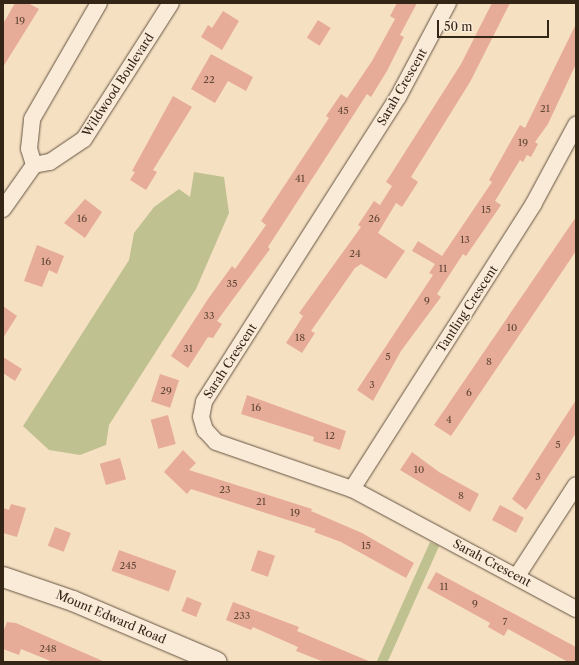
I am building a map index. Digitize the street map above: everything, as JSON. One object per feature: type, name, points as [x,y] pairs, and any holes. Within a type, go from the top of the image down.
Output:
[{"type":"street","points":[[3,209],[34,164],[29,149],[32,120],[100,3]]},
{"type":"street","name":"Wildwood Boulevard","points":[[34,164],[50,162],[74,148],[84,139],[171,3]]},
{"type":"street","name":"Sarah Crescent","points":[[448,3],[398,97],[201,408],[205,430],[216,442],[352,489],[517,576],[576,609]]},
{"type":"street","name":"Tantling Crescent","points":[[352,489],[534,203],[576,125]]},
{"type":"street","points":[[517,576],[576,484]]},
{"type":"street","name":"Mount Edward Road","points":[[3,577],[60,596],[217,662]]},
{"type":"green space","points":[[194,172],[224,177],[229,213],[196,289],[109,425],[106,445],[80,455],[49,450],[23,426],[129,260],[134,233],[154,207],[179,189],[190,197]]},
{"type":"green space","points":[[430,542],[439,546],[388,662],[377,662]]},
{"type":"building","points":[[15,3],[28,3],[39,9],[3,67],[3,24]]},
{"type":"building","points":[[397,3],[417,3],[400,35],[404,37],[387,71],[371,97],[367,94],[268,247],[270,249],[217,321],[222,324],[213,338],[208,337],[188,368],[171,356],[208,299],[232,266],[235,269],[266,225],[261,221],[329,118],[326,116],[341,94],[347,98],[372,61],[395,19],[390,16]]},
{"type":"building","points":[[492,3],[510,3],[470,82],[411,177],[418,182],[402,207],[396,203],[378,233],[405,251],[386,279],[361,264],[355,268],[311,331],[315,333],[302,353],[286,343],[303,316],[299,313],[361,227],[358,225],[374,201],[380,205],[392,186],[386,182],[461,64]]},
{"type":"building","points":[[223,11],[239,21],[222,50],[201,37],[208,25],[212,28]]},
{"type":"building","points":[[318,20],[331,28],[320,46],[307,38]]},
{"type":"building","points":[[576,24],[576,64],[548,124],[535,142],[538,144],[531,157],[527,155],[523,162],[520,160],[495,201],[501,205],[466,256],[463,254],[437,294],[441,297],[401,351],[373,401],[357,390],[433,275],[429,273],[435,264],[412,251],[418,241],[442,256],[492,182],[489,180],[520,125],[525,128]]},
{"type":"building","points":[[211,54],[253,77],[246,91],[228,81],[215,103],[191,89]]},
{"type":"building","points":[[173,96],[192,107],[153,170],[157,172],[146,190],[130,180],[135,172],[132,171]]},
{"type":"building","points":[[85,199],[102,212],[85,238],[64,223]]},
{"type":"building","points":[[576,217],[576,251],[451,436],[434,425]]},
{"type":"building","points":[[37,245],[64,256],[57,274],[49,270],[42,287],[24,281]]},
{"type":"building","points":[[3,306],[17,316],[3,338]]},
{"type":"building","points":[[3,357],[22,369],[15,381],[3,373]]},
{"type":"building","points":[[160,374],[179,380],[170,408],[151,402]]},
{"type":"building","points":[[247,395],[346,431],[340,450],[313,441],[314,437],[241,414]]},
{"type":"building","points":[[576,400],[576,433],[526,510],[512,499]]},
{"type":"building","points":[[168,415],[176,444],[158,449],[151,420]]},
{"type":"building","points":[[183,450],[196,463],[189,470],[312,509],[311,511],[362,533],[414,563],[406,578],[341,542],[314,532],[316,529],[191,489],[187,494],[164,472]]},
{"type":"building","points":[[412,452],[439,472],[479,494],[470,512],[400,470]]},
{"type":"building","points":[[120,458],[126,479],[106,485],[100,464]]},
{"type":"building","points":[[11,504],[26,508],[17,537],[3,533],[3,508],[9,510]]},
{"type":"building","points":[[500,505],[524,518],[516,533],[492,520]]},
{"type":"building","points":[[55,527],[71,533],[64,552],[48,546]]},
{"type":"building","points":[[119,550],[176,571],[169,592],[111,571]]},
{"type":"building","points":[[258,550],[275,556],[268,577],[251,571]]},
{"type":"building","points":[[436,572],[576,647],[576,662],[568,662],[508,629],[504,636],[488,627],[490,623],[427,588]]},
{"type":"building","points":[[187,597],[202,603],[196,617],[181,611]]},
{"type":"building","points":[[233,602],[299,627],[297,631],[371,662],[324,662],[296,651],[298,647],[253,627],[251,630],[226,620]]},
{"type":"building","points":[[7,622],[16,623],[105,662],[53,662],[21,649],[19,655],[3,649],[3,632]]}]
